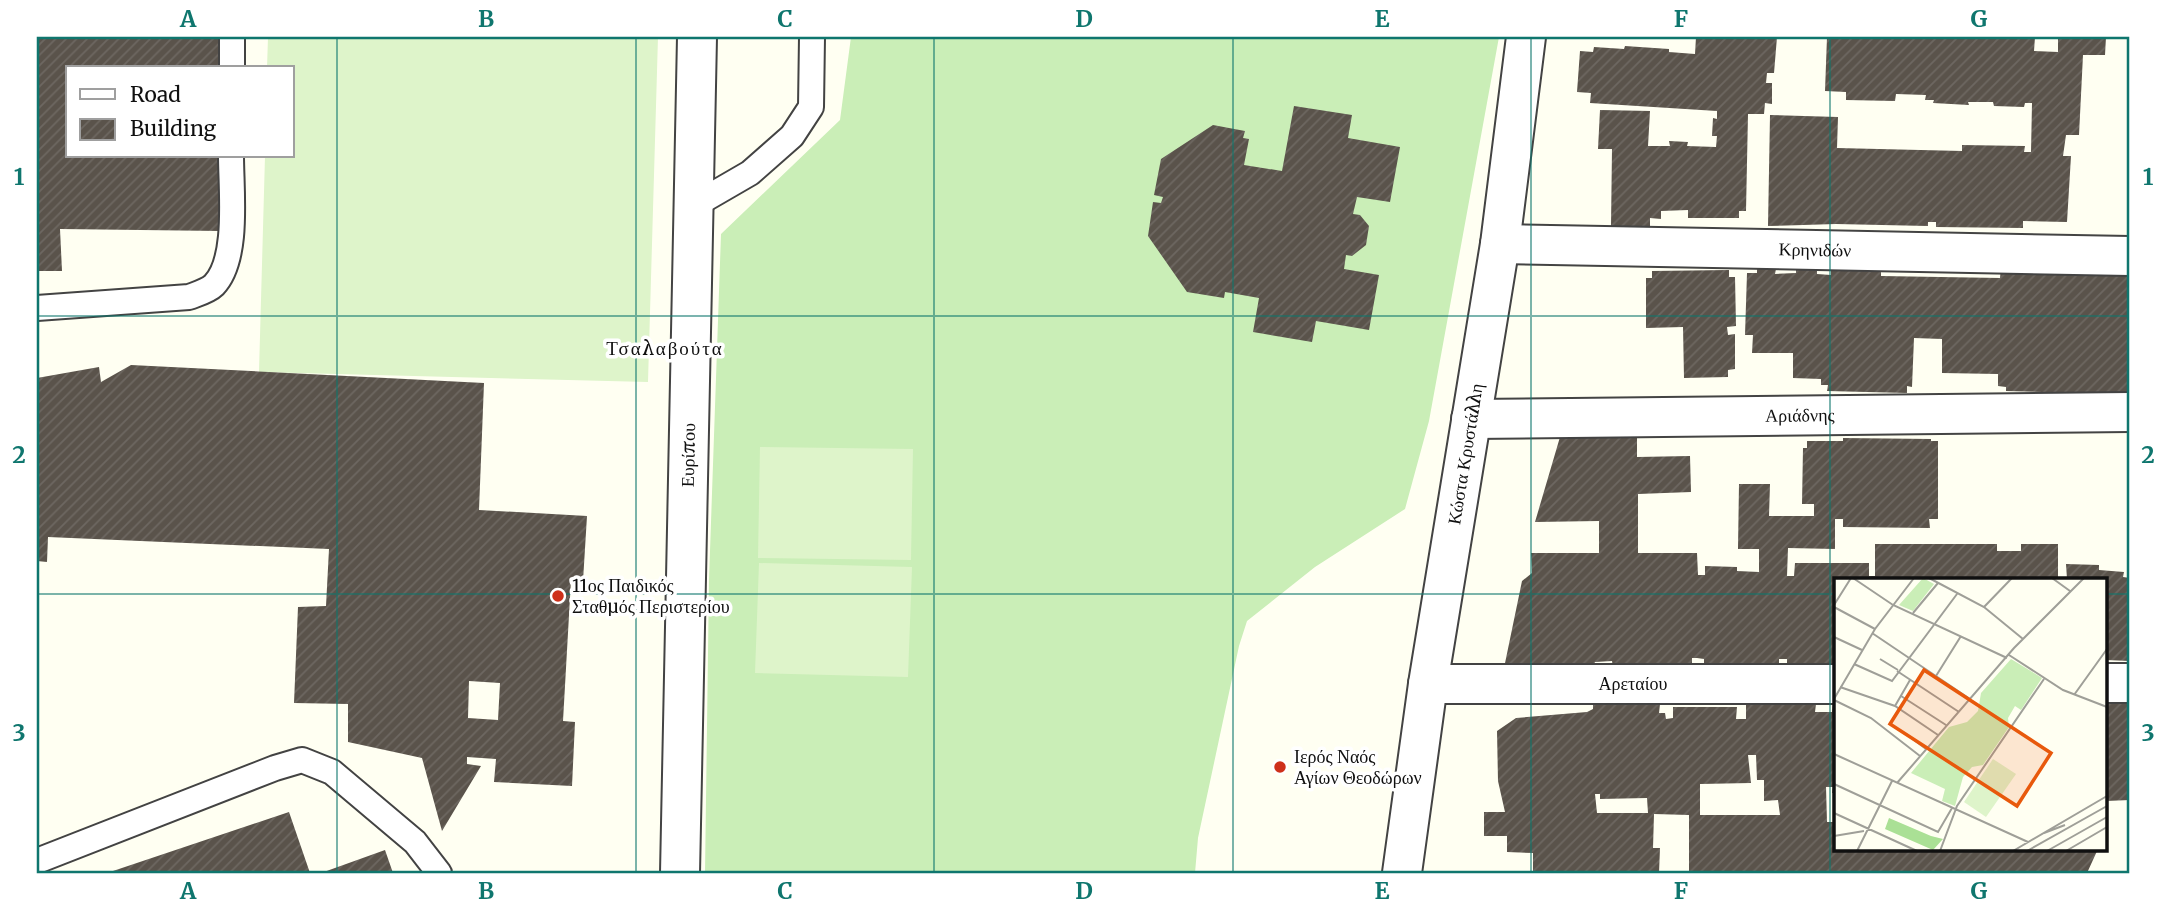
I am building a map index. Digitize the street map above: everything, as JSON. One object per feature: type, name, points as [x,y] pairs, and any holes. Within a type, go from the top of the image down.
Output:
[{"type":"street","name":"Ευρίπου","points":[[680,873],[697,37]]},
{"type":"street","name":"Κώστα Κρυστάλλη","points":[[1402,873],[1428,684],[1500,244],[1526,37]]},
{"type":"street","name":"Κρηνιδών","points":[[1500,244],[2130,256]]},
{"type":"street","name":"Αριάδνης","points":[[1471,419],[2130,412]]},
{"type":"street","points":[[2108,683],[2130,683]]},
{"type":"street","name":"Αρεταίου","points":[[1428,684],[1834,684]]},
{"type":"lane","points":[[232,37],[232,66]]},
{"type":"lane","points":[[692,206],[750,173],[792,136],[811,107],[812,37]]},
{"type":"lane","points":[[37,308],[189,297],[212,288],[224,271],[231,242],[231,158]]},
{"type":"lane","points":[[37,861],[275,768],[302,760],[332,772],[415,842],[439,873]]},
{"type":"green space","points":[[268,37],[658,37],[648,382],[259,372],[265,158],[294,158],[294,66],[267,66]]},
{"type":"green space","points":[[851,37],[1499,37],[1429,421],[1405,509],[1315,567],[1247,621],[1239,646],[1198,838],[1195,873],[705,873],[709,580],[721,234],[840,120]]},
{"type":"green space","points":[[760,447],[913,449],[911,560],[758,558]]},
{"type":"green space","points":[[759,563],[912,567],[908,677],[755,673]]},
{"type":"building","points":[[37,37],[221,37],[221,66],[66,66],[66,158],[221,158],[221,231],[60,229],[62,271],[37,271]]},
{"type":"building","points":[[1696,37],[1777,37],[1774,73],[1767,73],[1766,83],[1772,83],[1772,104],[1765,103],[1764,114],[1748,114],[1746,211],[1739,211],[1739,218],[1688,218],[1688,210],[1661,211],[1661,219],[1650,218],[1650,227],[1611,226],[1612,149],[1598,149],[1600,110],[1650,111],[1648,146],[1670,146],[1669,141],[1688,142],[1687,146],[1716,147],[1717,136],[1712,136],[1713,118],[1717,119],[1717,111],[1590,103],[1591,93],[1577,92],[1580,51],[1593,52],[1594,47],[1624,49],[1625,46],[1695,54]]},
{"type":"building","points":[[1827,37],[2035,37],[2034,51],[2058,52],[2058,37],[2106,37],[2105,55],[2083,55],[2079,135],[2066,135],[2063,156],[2071,156],[2067,222],[2023,221],[2023,228],[1936,227],[1936,222],[1928,222],[1928,226],[1768,226],[1770,115],[1838,117],[1837,148],[1962,151],[1962,145],[2025,146],[2024,152],[2031,152],[2032,103],[2025,103],[2024,107],[1994,106],[1993,102],[1968,102],[1969,105],[1933,103],[1934,100],[1925,100],[1926,95],[1896,94],[1895,101],[1846,100],[1846,92],[1825,91]]},
{"type":"building","points":[[1294,106],[1352,115],[1348,138],[1400,147],[1390,202],[1357,197],[1353,214],[1360,215],[1369,226],[1366,245],[1352,256],[1346,255],[1344,269],[1379,275],[1369,330],[1316,321],[1312,342],[1253,332],[1259,298],[1225,292],[1224,298],[1187,292],[1148,236],[1153,202],[1161,203],[1163,197],[1154,195],[1161,159],[1213,125],[1245,131],[1243,138],[1249,139],[1244,165],[1282,171]]},
{"type":"building","points":[[1796,267],[1817,268],[1817,274],[1831,275],[1831,269],[1881,271],[1881,276],[2000,278],[2001,268],[2130,271],[2130,394],[2006,391],[2006,387],[1998,386],[1998,374],[1942,373],[1942,339],[1914,338],[1912,387],[1907,386],[1907,393],[1827,391],[1828,385],[1821,385],[1821,379],[1793,378],[1793,353],[1752,353],[1753,335],[1745,335],[1747,273],[1757,273],[1757,269],[1776,269],[1775,274],[1796,273]]},
{"type":"building","points":[[1729,270],[1729,277],[1735,277],[1736,326],[1727,327],[1728,335],[1735,334],[1735,369],[1728,370],[1728,377],[1684,378],[1683,327],[1646,328],[1646,278],[1652,278],[1652,271]]},
{"type":"building","points":[[131,365],[484,383],[479,510],[587,516],[583,581],[571,580],[563,721],[575,722],[572,786],[494,782],[496,759],[467,757],[467,764],[481,766],[442,831],[422,758],[348,742],[348,704],[294,703],[298,607],[326,606],[329,549],[48,537],[47,562],[37,561],[37,378],[99,367],[101,382]],"holes":[[[469,681],[500,683],[498,720],[468,718]]]},
{"type":"building","points":[[1637,434],[1637,457],[1690,456],[1691,492],[1638,494],[1638,553],[1697,553],[1698,575],[1705,575],[1705,566],[1737,567],[1737,571],[1759,572],[1759,549],[1738,549],[1739,484],[1770,484],[1769,516],[1814,516],[1814,504],[1802,504],[1803,448],[1807,448],[1807,441],[1843,441],[1843,438],[1931,439],[1938,441],[1938,519],[1929,519],[1930,528],[1843,527],[1843,519],[1835,519],[1835,549],[1788,548],[1787,576],[1794,576],[1795,563],[1869,563],[1869,576],[1875,576],[1875,544],[1997,544],[1997,551],[2021,551],[2021,544],[2058,544],[2058,578],[1834,578],[1834,666],[1787,665],[1787,659],[1779,659],[1779,667],[1704,666],[1704,659],[1692,658],[1692,668],[1613,667],[1612,661],[1595,662],[1593,667],[1504,668],[1522,581],[1532,573],[1531,553],[1599,553],[1599,521],[1535,522],[1560,437]]},
{"type":"building","points":[[2066,564],[2099,565],[2099,570],[2124,572],[2123,577],[2130,578],[2130,661],[2108,660],[2108,578],[2067,578]]},
{"type":"building","points":[[2130,701],[2130,800],[2108,801],[2108,702]]},
{"type":"building","points":[[1660,704],[1659,713],[1665,713],[1666,719],[1673,718],[1673,707],[1737,707],[1736,719],[1746,719],[1746,704],[1816,704],[1815,712],[1832,712],[1834,704],[1834,793],[1833,787],[1826,787],[1827,822],[1834,822],[1834,850],[2098,850],[2087,873],[1689,873],[1689,815],[1654,814],[1653,848],[1660,848],[1659,873],[1533,873],[1533,853],[1507,852],[1507,836],[1484,836],[1484,812],[1505,812],[1498,781],[1497,731],[1516,718],[1587,712],[1593,709],[1593,705]],"holes":[[[1748,755],[1756,755],[1757,780],[1764,780],[1764,801],[1778,800],[1780,815],[1700,815],[1700,784],[1751,783]],[[1595,794],[1600,794],[1600,799],[1647,798],[1648,813],[1597,813]]]},
{"type":"building","points":[[289,812],[310,873],[107,873]]},
{"type":"building","points":[[385,850],[393,873],[321,873]]},
{"type":"place","name":"11ος Παιδικός Σταθμός Περιστερίου","points":[[558,596]]},
{"type":"place","name":"Ιερός Ναός Αγίων Θεοδώρων","points":[[1280,767]]},
{"type":"district","name":"Τσαλαβούτα","points":[[665,348]]}]
